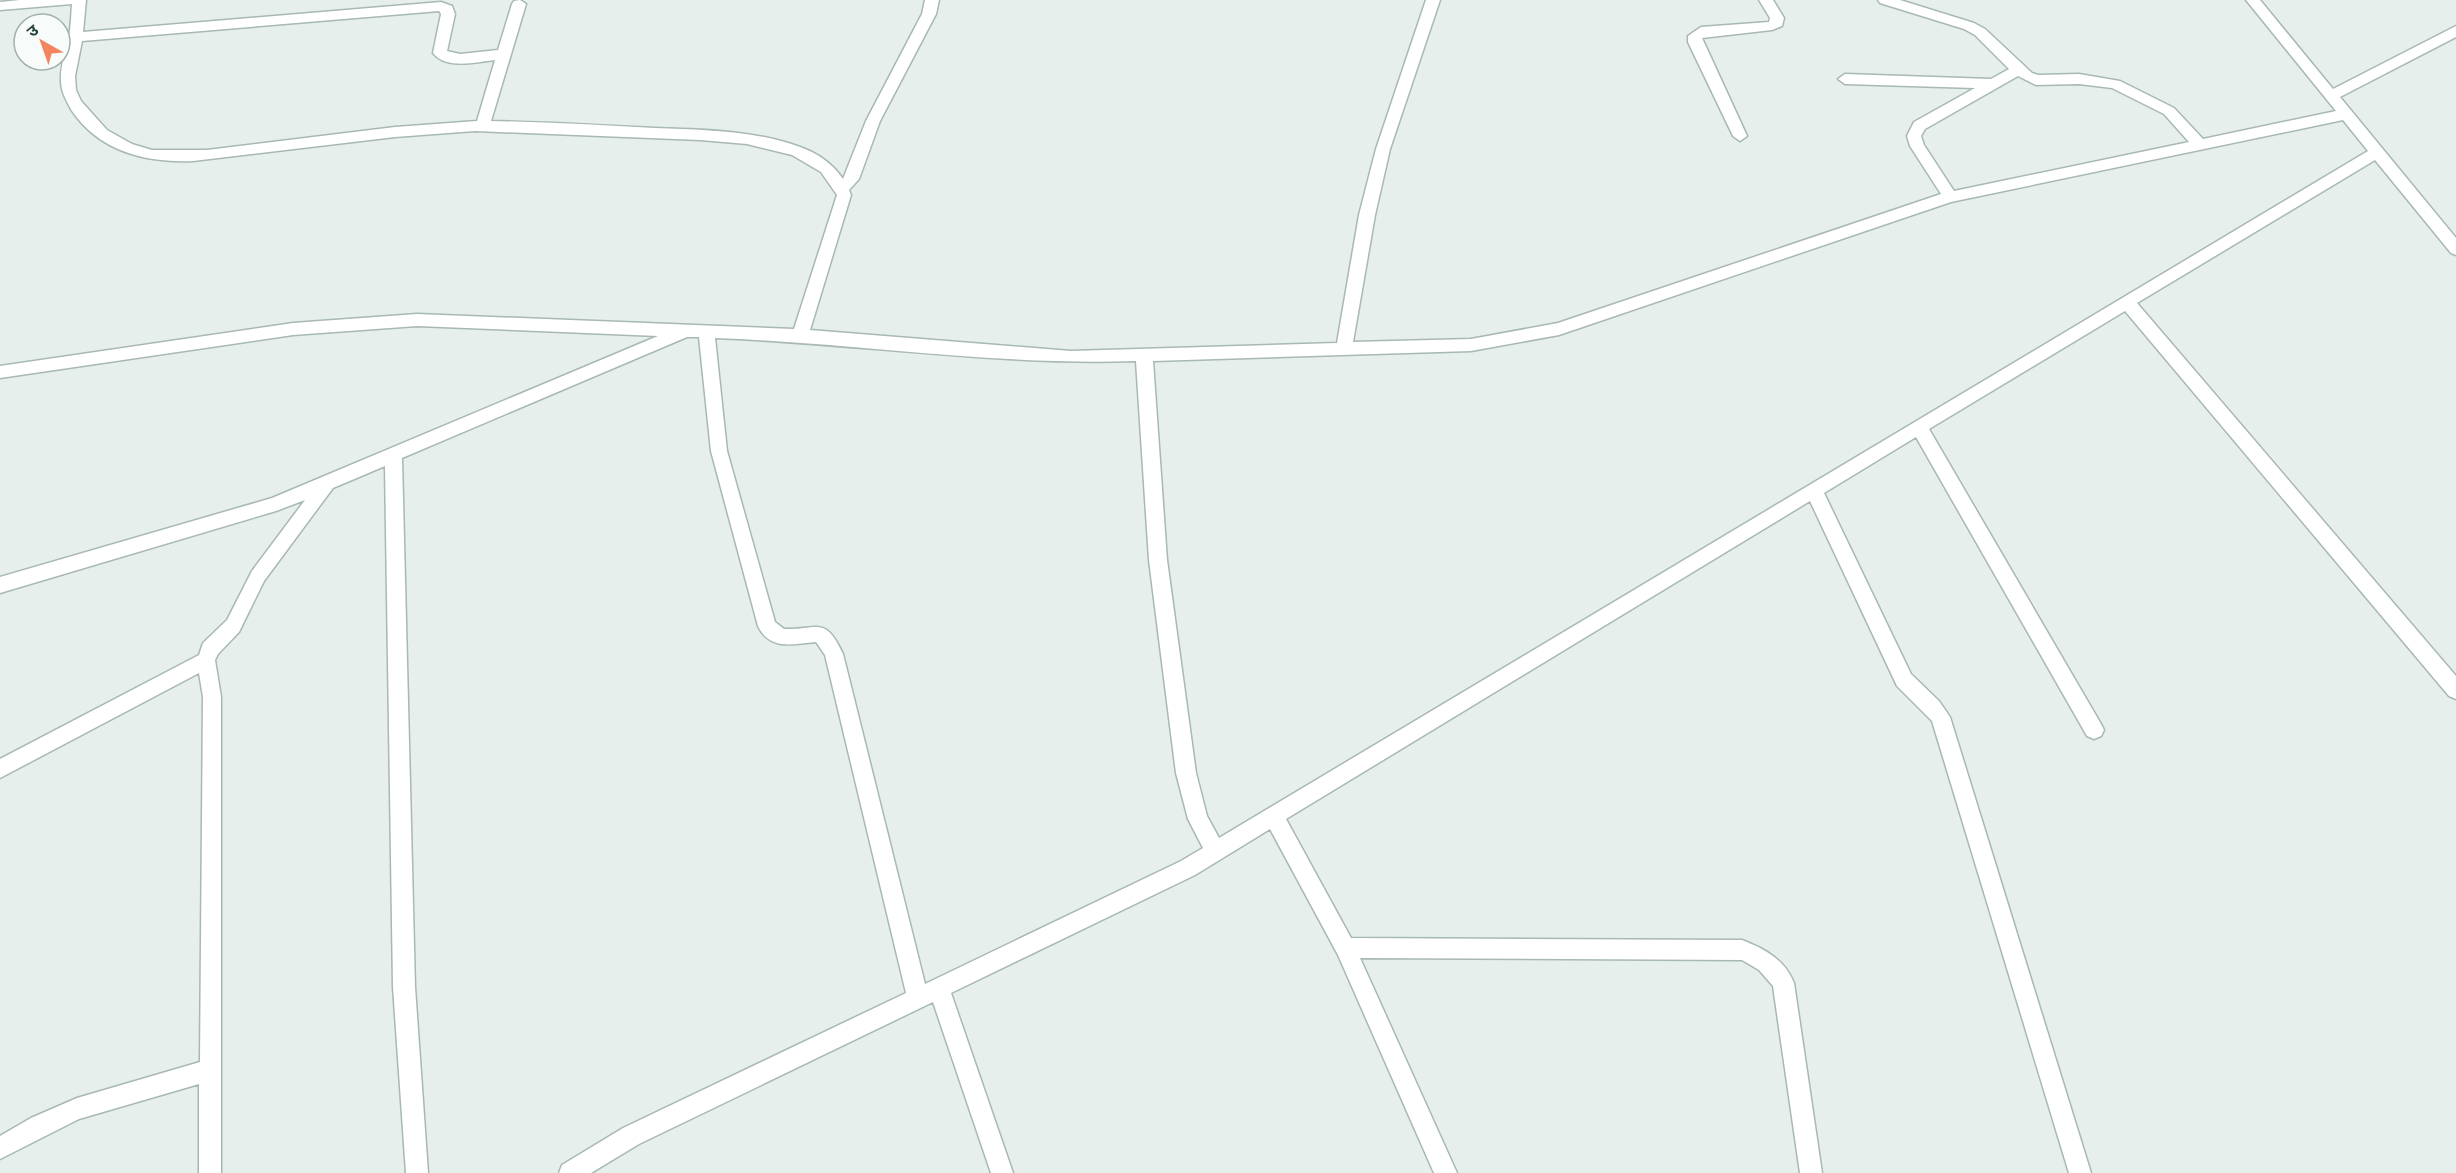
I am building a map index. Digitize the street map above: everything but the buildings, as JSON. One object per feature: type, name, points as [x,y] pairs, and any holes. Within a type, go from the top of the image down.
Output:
[{"type":"street","points":[[0,6],[73,0]]},
{"type":"street","points":[[79,0],[76,37],[67,74],[69,91],[80,109],[105,137],[129,149],[151,155],[217,153],[437,128],[482,126],[735,137],[779,145],[805,155],[826,168],[842,188],[844,195],[801,335]]},
{"type":"street","points":[[842,188],[852,179],[873,120],[929,14],[932,0]]},
{"type":"street","points":[[1344,349],[1367,215],[1383,149],[1433,0]]},
{"type":"street","points":[[1740,136],[1695,42],[1695,36],[1701,32],[1772,26],[1777,23],[1777,18],[1766,0]]},
{"type":"street","points":[[1885,0],[1969,26],[1980,32],[2018,70],[2036,80],[2079,79],[2115,84],[2169,111],[2200,145]]},
{"type":"street","points":[[2253,0],[2456,249]]},
{"type":"street","points":[[482,126],[519,4]]},
{"type":"street","points":[[76,37],[441,6],[447,9],[448,14],[440,53],[444,57],[452,59],[504,54]]},
{"type":"street","points":[[2331,96],[2456,31]]},
{"type":"street","points":[[1950,197],[1917,146],[1914,136],[1919,126],[2018,70]]},
{"type":"street","points":[[1845,79],[1993,84]]},
{"type":"street","points":[[0,372],[293,328],[417,320],[801,335],[1071,357],[1471,345],[1559,329],[1950,197],[2346,114]]},
{"type":"street","points":[[570,1173],[631,1136],[1188,868],[2377,153]]},
{"type":"street","points":[[2127,302],[2456,689]]},
{"type":"street","points":[[0,585],[276,504],[698,330]]},
{"type":"street","points":[[698,330],[719,451],[766,627],[774,636],[783,639],[818,634],[826,639],[834,654],[918,999]]},
{"type":"street","points":[[1144,355],[1158,560],[1186,773],[1198,819],[1215,852]]},
{"type":"street","points":[[1918,427],[2094,730]]},
{"type":"street","points":[[393,456],[404,987],[417,1173]]},
{"type":"street","points":[[210,1173],[212,697],[206,660],[210,649],[233,626],[258,576],[326,484]]},
{"type":"street","points":[[1814,490],[1904,680],[1932,705],[1940,717],[2080,1173]]},
{"type":"street","points":[[0,768],[206,660]]},
{"type":"street","points":[[1274,816],[1345,948],[1446,1173]]},
{"type":"street","points":[[1345,948],[1742,950],[1760,957],[1774,968],[1783,983],[1811,1173]]},
{"type":"street","points":[[939,989],[1002,1173]]},
{"type":"street","points":[[0,1148],[39,1126],[77,1109],[209,1070]]}]
